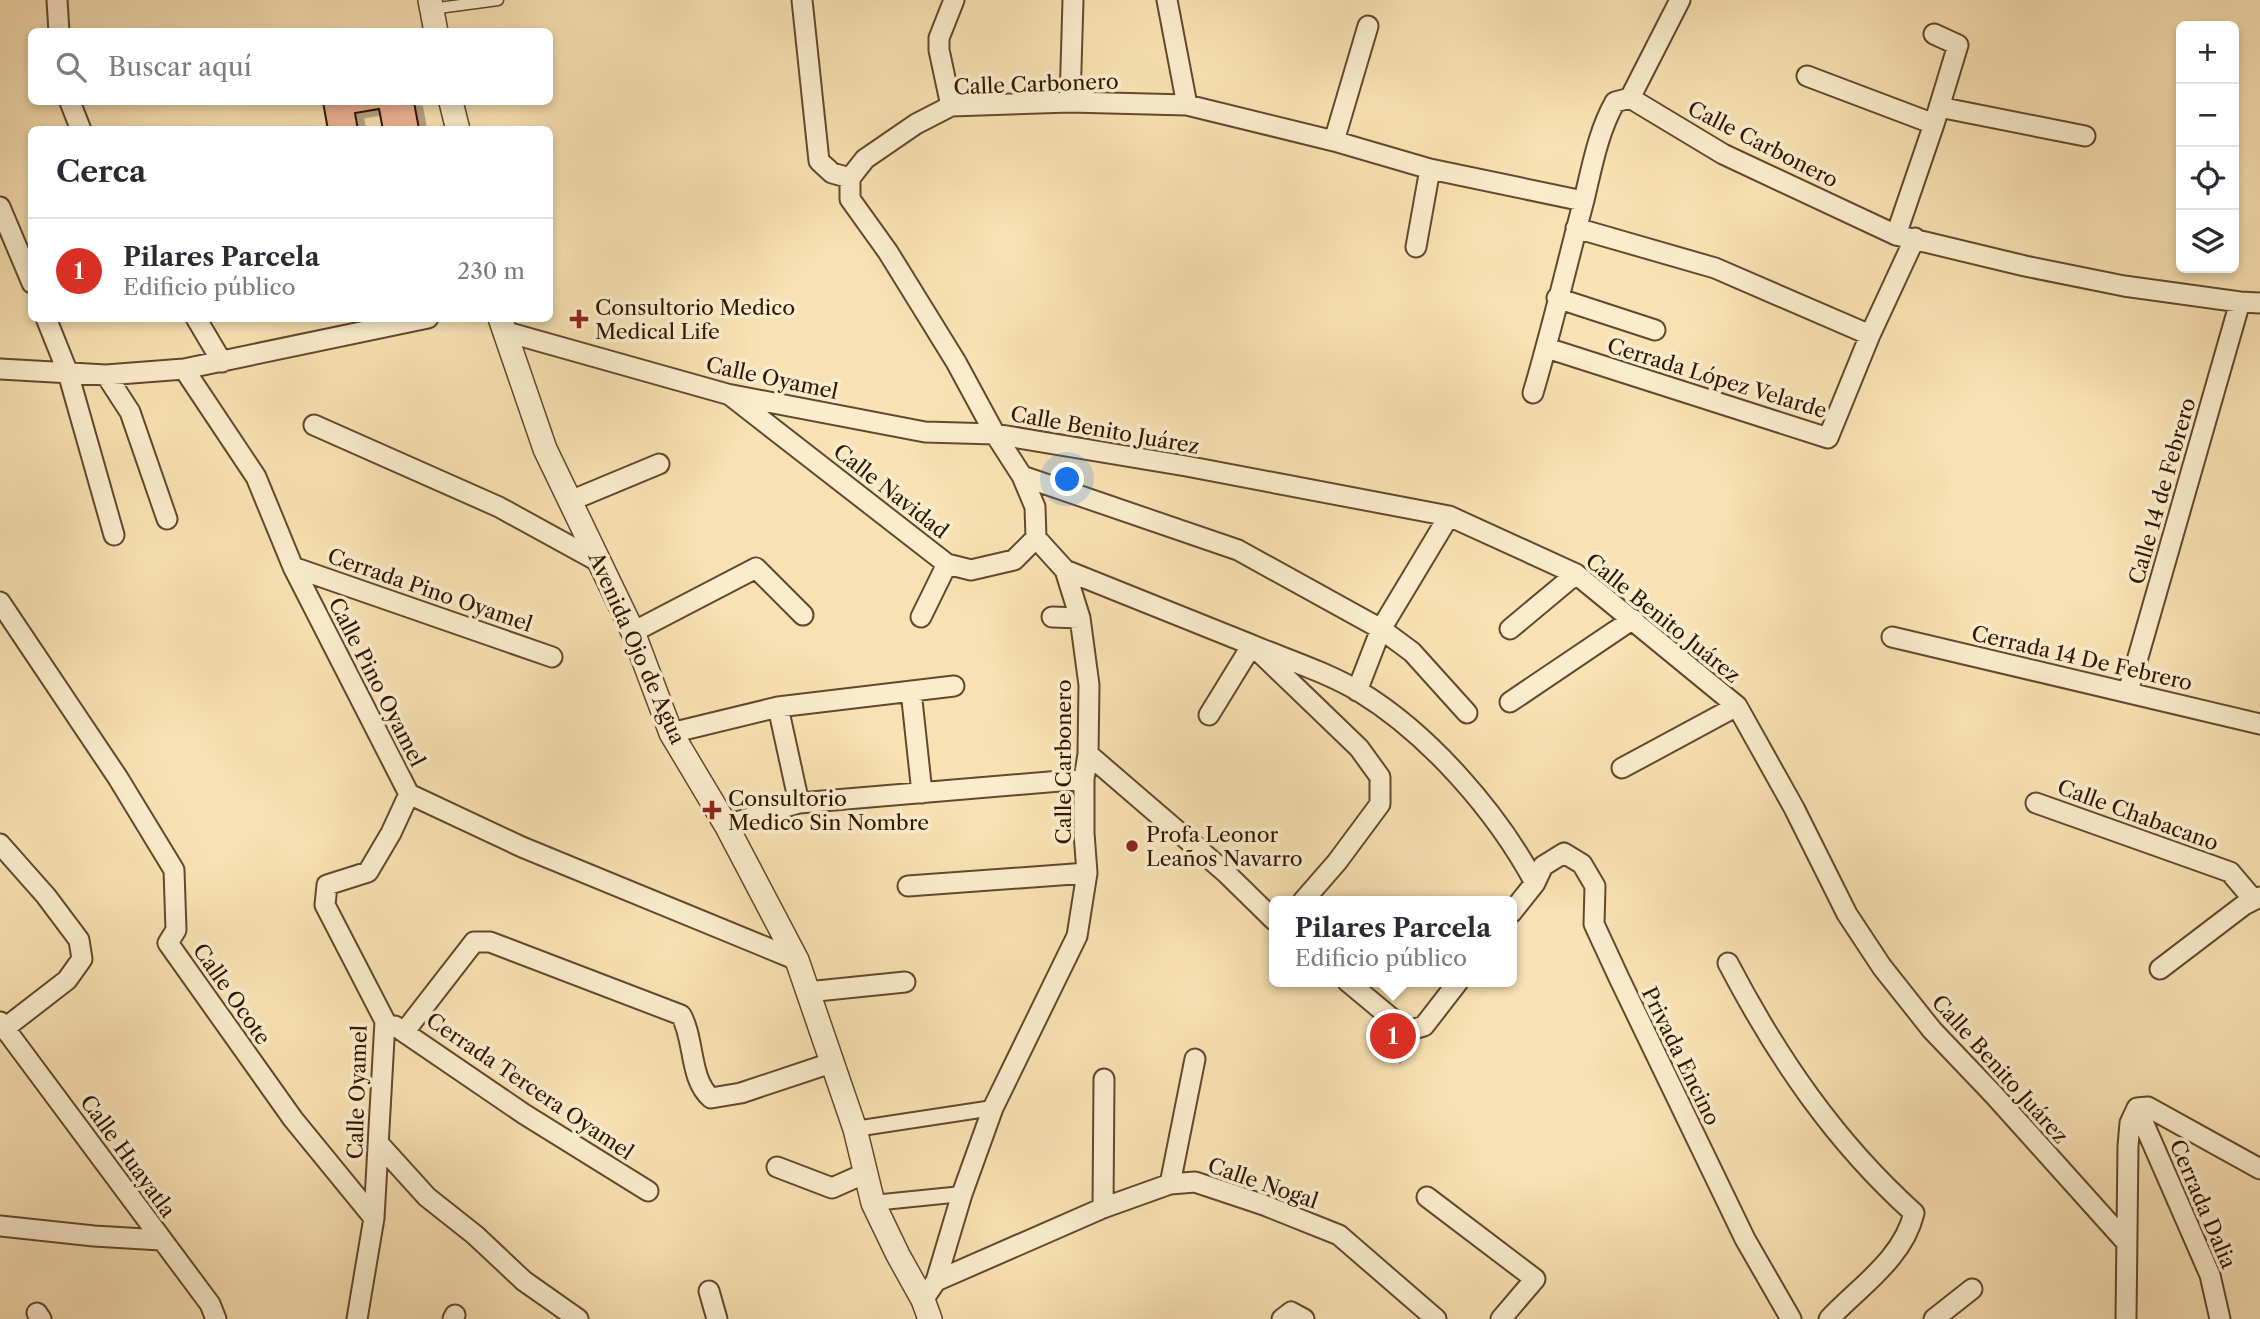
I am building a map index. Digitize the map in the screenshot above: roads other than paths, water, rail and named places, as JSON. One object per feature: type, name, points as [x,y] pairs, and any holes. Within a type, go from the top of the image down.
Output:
[{"type":"street","points":[[57,0],[59,28]]},
{"type":"street","points":[[802,0],[819,160],[832,173],[850,178],[850,199],[887,252],[956,362],[995,434],[1022,476],[1035,507],[1035,538]]},
{"type":"street","points":[[951,106],[939,38],[954,0]]},
{"type":"street","points":[[1070,102],[1073,0]]},
{"type":"street","points":[[1167,0],[1186,105]]},
{"type":"street","points":[[1532,393],[1547,348],[1600,139],[1611,109],[1620,100],[1630,98],[1680,0]]},
{"type":"street","points":[[430,4],[435,28]]},
{"type":"street","points":[[1334,141],[1367,26]]},
{"type":"street","name":"Cerrada López Velarde","points":[[1547,348],[1828,438],[1906,236],[1958,45],[1934,34]]},
{"type":"street","points":[[1807,76],[1937,116],[2084,136]]},
{"type":"street","name":"Calle Carbonero","points":[[1630,98],[1723,153],[1906,236],[2025,266],[2124,286],[2260,303]]},
{"type":"street","name":"Calle Carbonero","points":[[850,178],[865,159],[916,124],[951,106],[1070,102],[1186,105],[1334,141],[1430,169],[1583,201]]},
{"type":"street","points":[[71,105],[79,126]]},
{"type":"street","points":[[452,105],[456,126]]},
{"type":"street","points":[[1416,247],[1430,169]]},
{"type":"street","points":[[0,207],[28,274]]},
{"type":"street","points":[[1576,228],[1715,268],[1870,335]]},
{"type":"street","points":[[1558,298],[1655,330]]},
{"type":"street","name":"Calle 14 de Febrero","points":[[2128,692],[2240,302]]},
{"type":"street","points":[[48,322],[68,373],[114,535]]},
{"type":"street","points":[[198,322],[222,362]]},
{"type":"street","points":[[0,369],[106,375],[184,369],[409,322]]},
{"type":"street","name":"Calle Oyamel","points":[[501,325],[727,394],[925,432],[995,434]]},
{"type":"street","name":"Avenida Ojo de Agua","points":[[501,325],[545,449],[633,632],[671,733],[726,825],[797,960],[855,1129],[873,1203],[898,1255],[930,1300]]},
{"type":"street","name":"Calle Pino Oyamel","points":[[184,369],[256,477],[293,567],[409,794],[522,847],[797,960]]},
{"type":"street","points":[[106,375],[130,412],[167,519]]},
{"type":"street","name":"Calle Navidad","points":[[727,394],[947,564],[971,570],[1014,560],[1035,538]]},
{"type":"street","points":[[314,425],[499,507],[601,563]]},
{"type":"street","name":"Calle Benito Juárez","points":[[995,434],[1186,466],[1449,516],[1576,574],[1737,706],[1794,808],[1847,914],[1882,967],[1932,1030],[2126,1242]]},
{"type":"street","points":[[570,500],[659,464]]},
{"type":"street","points":[[1022,476],[1238,550],[1381,629],[1412,652],[1467,713]]},
{"type":"street","points":[[1357,691],[1381,629],[1449,516]]},
{"type":"street","name":"Calle Carbonero","points":[[930,1300],[962,1194],[993,1108],[1077,936],[1087,873],[1084,779],[1088,754],[1089,685],[1080,618],[1065,570],[1035,538]]},
{"type":"street","points":[[921,617],[947,564]]},
{"type":"street","name":"Cerrada Pino Oyamel","points":[[293,567],[552,657]]},
{"type":"street","points":[[633,632],[756,568],[803,615]]},
{"type":"street","points":[[1065,570],[1252,645],[1357,691],[1396,716],[1444,761],[1520,856],[1535,883],[1517,906]]},
{"type":"street","points":[[1510,629],[1576,574]]},
{"type":"street","name":"Calle Ocote","points":[[0,602],[118,778],[174,870],[176,930],[168,943],[293,1119],[374,1218]]},
{"type":"street","points":[[1052,617],[1080,618]]},
{"type":"street","points":[[1510,702],[1633,619]]},
{"type":"street","name":"Cerrada 14 De Febrero","points":[[1892,637],[2260,724]]},
{"type":"street","points":[[1209,715],[1252,645]]},
{"type":"street","points":[[1252,645],[1359,748],[1380,777],[1380,804],[1337,862],[1307,896]]},
{"type":"street","points":[[671,733],[778,707],[954,686]]},
{"type":"street","points":[[911,691],[922,793]]},
{"type":"street","points":[[1622,768],[1737,706]]},
{"type":"street","points":[[778,707],[799,803]]},
{"type":"street","points":[[1088,754],[1224,872],[1269,915]]},
{"type":"street","points":[[726,825],[799,803],[1084,779]]},
{"type":"street","name":"Calle Oyamel","points":[[357,1319],[374,1218],[385,1021],[325,905],[327,885],[368,872],[391,833],[409,794]]},
{"type":"street","name":"Calle Chabacano","points":[[2036,803],[2230,872],[2254,903]]},
{"type":"street","points":[[0,844],[46,896],[79,940],[82,959],[67,980],[2,1025]]},
{"type":"street","name":"Privada Encino","points":[[1535,883],[1543,866],[1564,853],[1582,864],[1595,886],[1594,924],[1739,1227],[1791,1319]]},
{"type":"street","points":[[908,886],[1087,873]]},
{"type":"street","points":[[2160,969],[2254,903]]},
{"type":"street","points":[[405,1031],[474,942],[490,942],[681,1015],[688,1027],[701,1089],[711,1098],[741,1093],[831,1063]]},
{"type":"street","points":[[1728,963],[1785,1063],[1830,1126],[1883,1184],[1914,1213],[1911,1226],[1883,1268],[1829,1319]]},
{"type":"street","points":[[807,992],[905,982]]},
{"type":"street","points":[[1354,987],[1407,1031],[1424,1026],[1454,987]]},
{"type":"street","name":"Cerrada Tercera Oyamel","points":[[385,1021],[405,1031],[524,1114],[648,1191]]},
{"type":"street","name":"Calle Huayatla","points":[[2,1025],[210,1304],[216,1319]]},
{"type":"street","points":[[1170,1184],[1195,1059]]},
{"type":"street","points":[[1103,1208],[1104,1079]]},
{"type":"street","points":[[2126,1319],[2128,1146],[2130,1123],[2137,1108],[2148,1107],[2260,1169]]},
{"type":"street","points":[[855,1129],[993,1108]]},
{"type":"street","name":"Cerrada Dalia","points":[[2137,1108],[2210,1275],[2220,1319]]},
{"type":"street","points":[[379,1144],[427,1197],[475,1235],[524,1281],[578,1319]]},
{"type":"street","points":[[777,1167],[832,1188],[866,1173]]},
{"type":"street","name":"Calle Nogal","points":[[930,1300],[1103,1208],[1170,1184],[1195,1182],[1264,1205],[1339,1235],[1436,1319]]},
{"type":"street","points":[[873,1203],[962,1194]]},
{"type":"street","points":[[1427,1197],[1535,1279],[1501,1319]]},
{"type":"street","points":[[0,1226],[161,1240]]},
{"type":"street","points":[[1934,1319],[1972,1289]]},
{"type":"street","points":[[709,1291],[717,1319]]},
{"type":"lane","points":[[430,4],[498,0]]},
{"type":"place","name":"Consultorio Medico Medical Life","points":[[579,319]]},
{"type":"place","name":"Consultorio Medico Sin Nombre","points":[[712,810]]},
{"type":"place","name":"Profa Leonor Leaños Navarro","points":[[1132,846]]},
{"type":"place","name":"Pilares Parcela","points":[[1393,1036]]}]
